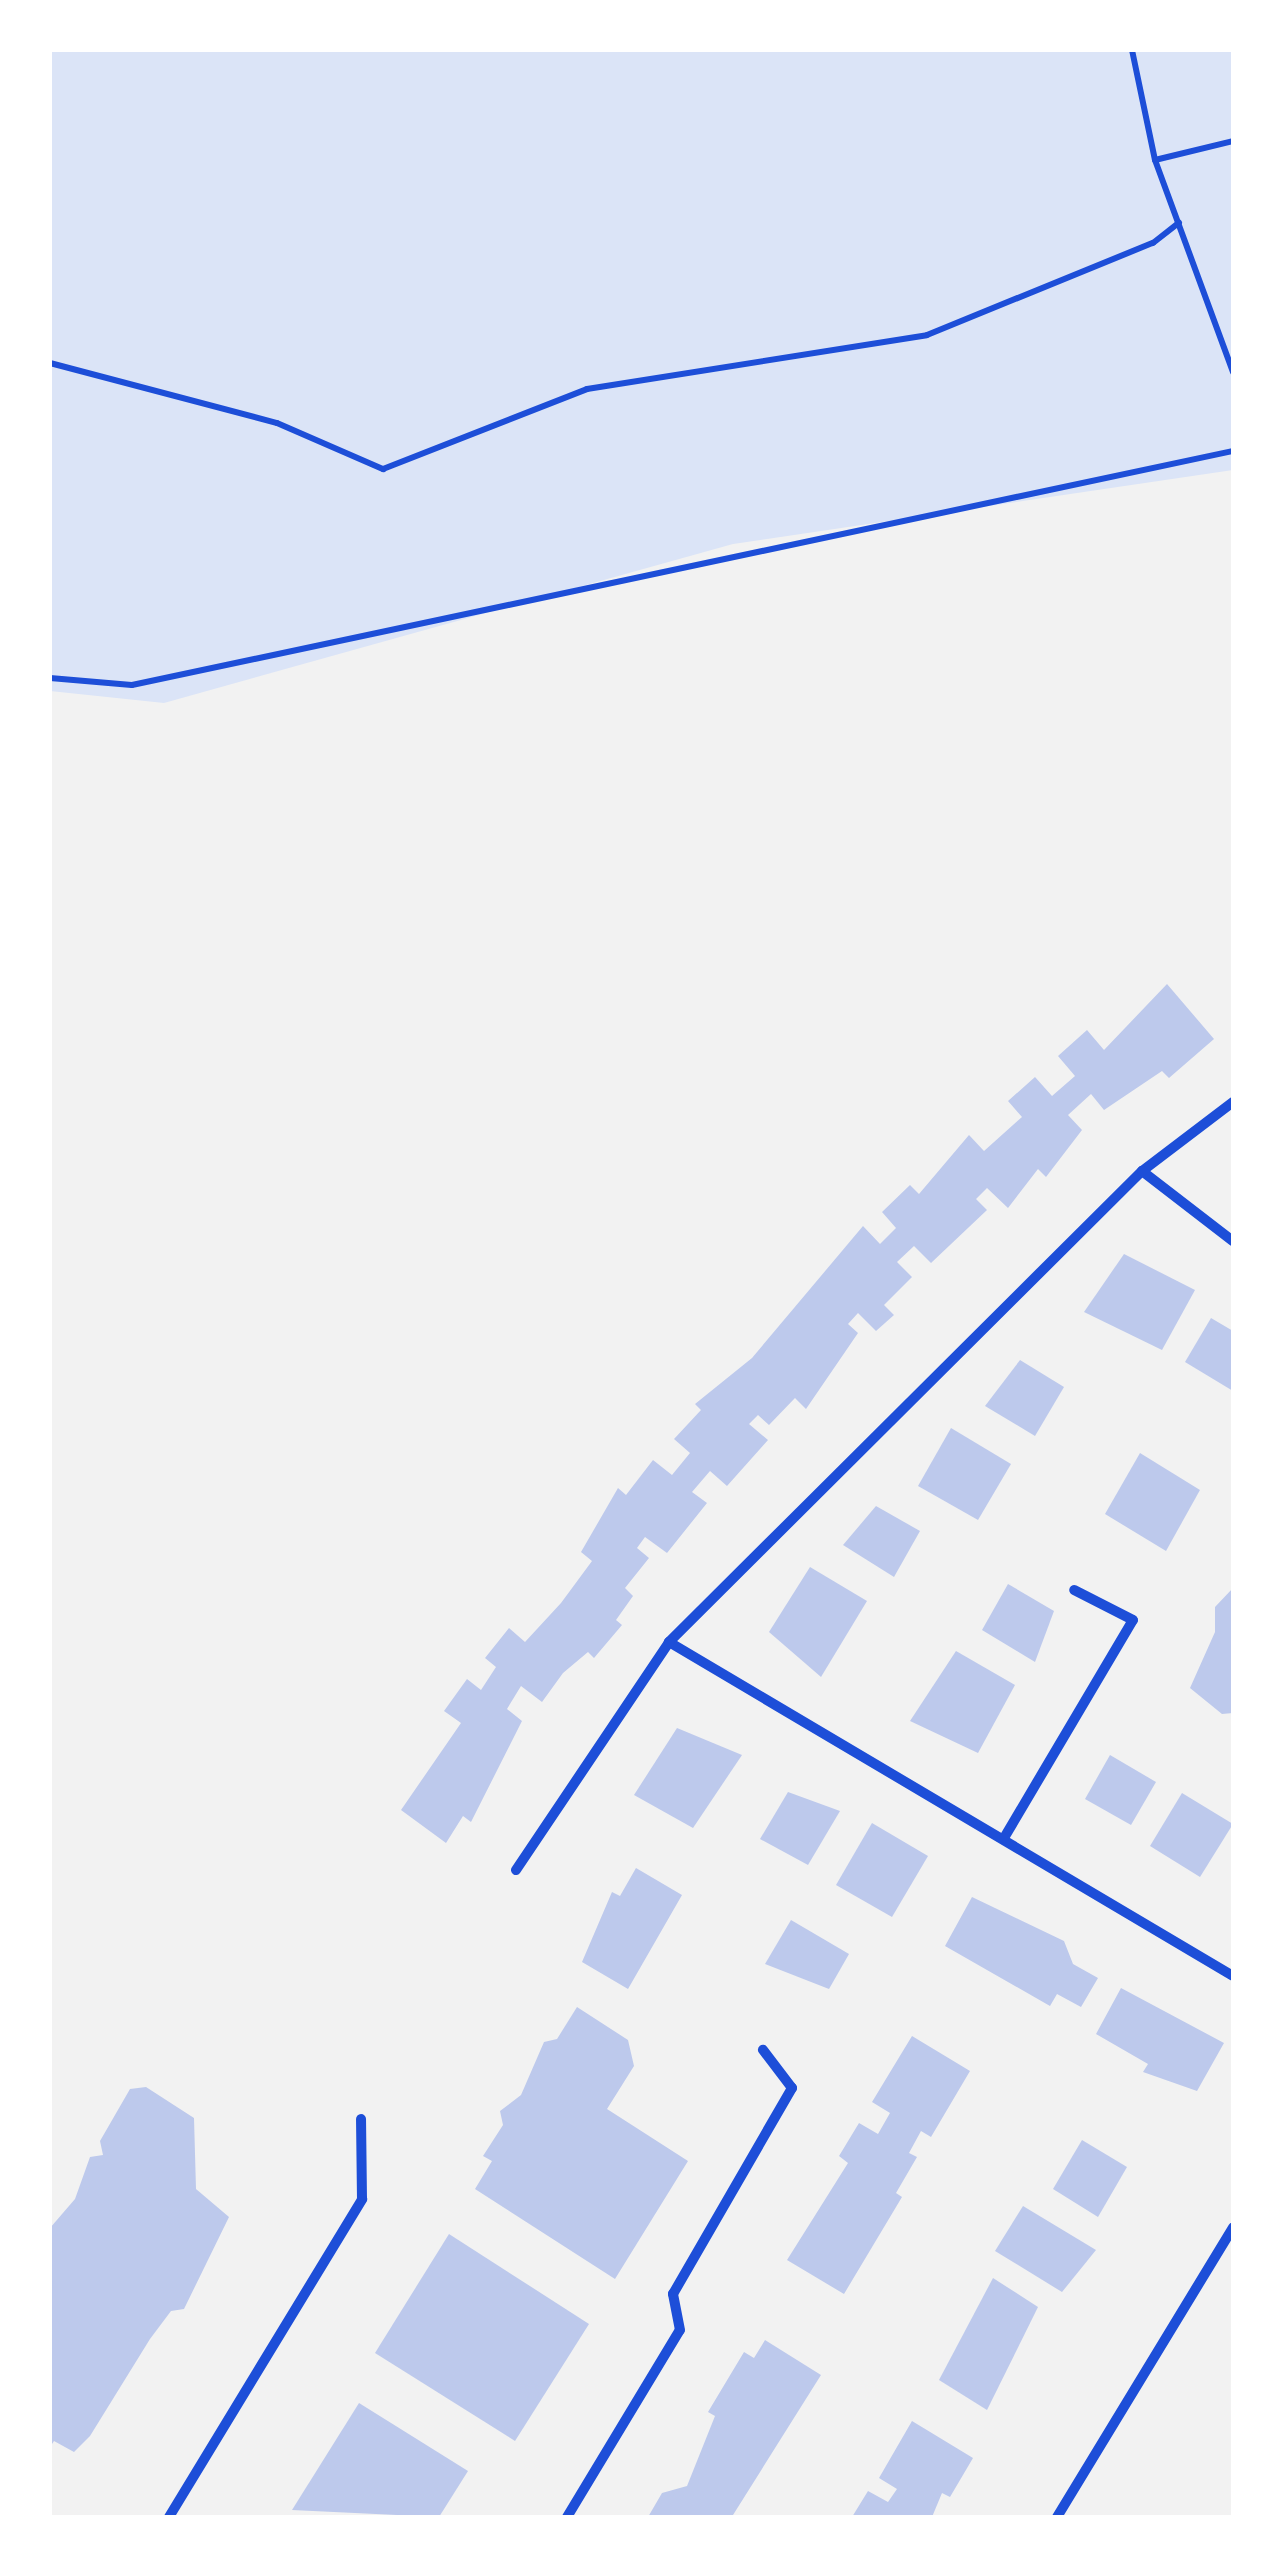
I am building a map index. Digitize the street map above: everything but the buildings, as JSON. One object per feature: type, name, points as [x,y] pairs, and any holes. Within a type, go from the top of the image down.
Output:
[{"type":"street","points":[[516,1870],[670,1642],[1142,1171],[1233,1102]]},
{"type":"street","points":[[1142,1171],[1233,1241]]},
{"type":"street","points":[[1004,1838],[1132,1620],[1074,1590]]},
{"type":"street","points":[[670,1642],[1233,1976]]},
{"type":"street","points":[[567,2517],[680,2330],[673,2294],[792,2088],[763,2050]]},
{"type":"street","points":[[169,2517],[362,2200],[361,2119]]},
{"type":"street","points":[[1057,2517],[1233,2226]]},
{"type":"path","points":[[1132,50],[1155,160],[1233,372]]},
{"type":"path","points":[[1155,160],[1233,141]]},
{"type":"path","points":[[50,363],[277,423],[383,469],[588,389],[927,335],[1153,243],[1179,223]]},
{"type":"path","points":[[50,678],[132,686],[1233,451]]},
{"type":"shaded area","points":[[50,50],[1233,50],[1233,470],[733,544],[164,703],[50,691]]}]
